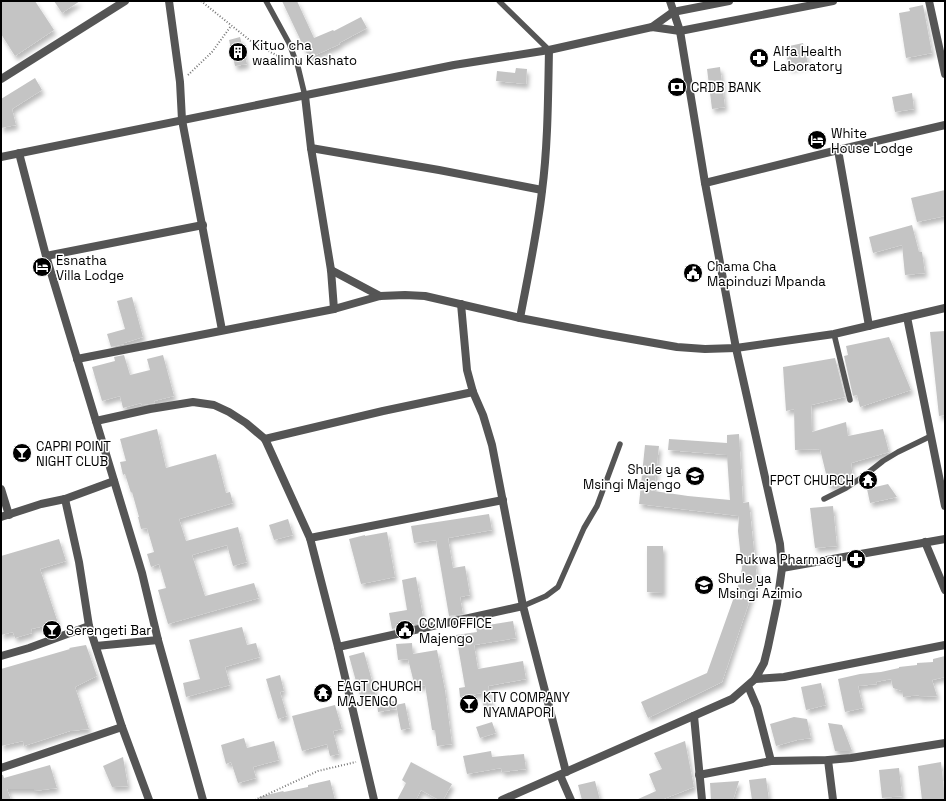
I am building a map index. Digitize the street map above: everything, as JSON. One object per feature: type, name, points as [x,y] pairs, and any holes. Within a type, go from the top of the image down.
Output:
[{"type":"street","points":[[1,79],[125,1]]},
{"type":"street","points":[[168,1],[180,82],[182,120],[222,330]]},
{"type":"street","points":[[502,800],[732,699],[755,679],[764,663],[768,648],[777,604],[782,568],[780,544],[736,348],[680,31],[670,1]]},
{"type":"street","points":[[652,27],[673,12],[729,1]]},
{"type":"street","points":[[1,157],[454,65],[549,50],[652,27],[680,31],[833,1]]},
{"type":"street","points":[[929,1],[944,68]]},
{"type":"street","points":[[520,318],[533,252],[542,190],[547,116],[549,50]]},
{"type":"street","points":[[305,96],[311,148],[331,270],[334,309]]},
{"type":"street","points":[[706,183],[945,125]]},
{"type":"street","points":[[311,148],[542,190]]},
{"type":"street","points":[[838,150],[869,326]]},
{"type":"street","points":[[19,153],[46,256],[142,573],[158,640],[203,800]]},
{"type":"street","points":[[46,256],[203,225]]},
{"type":"street","points":[[331,270],[380,296]]},
{"type":"street","points":[[77,358],[334,309],[380,296],[425,296],[520,318],[677,346],[705,349],[736,348],[834,334],[945,308]]},
{"type":"street","points":[[461,304],[467,370],[473,392],[483,415],[492,445],[523,606],[563,773],[571,800]]},
{"type":"street","points":[[907,317],[945,506]]},
{"type":"street","points":[[265,439],[383,411],[473,392]]},
{"type":"street","points":[[96,421],[150,409],[193,402],[214,405],[229,412],[246,423],[265,439],[310,538],[338,647],[374,800]]},
{"type":"street","points":[[1,489],[5,516],[41,504],[65,499],[114,481]]},
{"type":"street","points":[[65,499],[79,562],[89,626],[122,727],[149,800]]},
{"type":"street","points":[[310,538],[503,500]]},
{"type":"street","points":[[782,568],[945,539]]},
{"type":"street","points":[[925,542],[945,590]]},
{"type":"street","points":[[338,647],[523,606]]},
{"type":"street","points":[[1,656],[29,648],[89,626]]},
{"type":"street","points":[[96,646],[158,640]]},
{"type":"street","points":[[755,679],[784,677],[945,646]]},
{"type":"street","points":[[748,686],[757,707],[771,761]]},
{"type":"street","points":[[694,716],[702,800]]},
{"type":"street","points":[[1,768],[122,727]]},
{"type":"street","points":[[699,775],[771,761],[851,758],[945,743]]},
{"type":"street","points":[[828,760],[833,800]]},
{"type":"lane","points":[[266,1],[289,43],[298,66],[305,96]]},
{"type":"lane","points":[[499,1],[549,50]]},
{"type":"lane","points":[[834,334],[850,400]]},
{"type":"lane","points":[[824,499],[858,480],[898,452],[931,436]]},
{"type":"lane","points":[[523,606],[546,596],[558,587],[584,528],[597,506],[620,444]]},
{"type":"path","points":[[201,1],[231,26],[264,49],[298,66]]},
{"type":"path","points":[[180,82],[212,52],[231,26]]},
{"type":"path","points":[[255,800],[318,771],[365,760]]},
{"type":"building","points":[[35,1],[54,30],[15,56],[1,34],[1,2]]},
{"type":"building","points":[[54,1],[80,1],[62,13]]},
{"type":"building","points":[[282,1],[297,1],[314,38],[333,30],[334,31],[361,17],[367,28],[339,43],[340,44],[309,58]]},
{"type":"building","points":[[923,5],[932,53],[906,58],[899,13],[910,11],[909,8]]},
{"type":"building","name":"Kituo cha waalimu Kashato","points":[[240,37],[247,64],[235,66],[229,40]]},
{"type":"building","points":[[803,43],[808,64],[789,68],[785,47]]},
{"type":"building","points":[[720,67],[725,107],[712,109],[707,69]]},
{"type":"building","points":[[516,68],[527,69],[526,84],[496,81],[497,71],[515,73]]},
{"type":"building","points":[[35,78],[42,90],[12,109],[16,125],[1,128],[1,99]]},
{"type":"building","points":[[912,93],[914,109],[895,112],[892,97]]},
{"type":"building","points":[[945,190],[945,216],[917,222],[911,198]]},
{"type":"building","points":[[912,225],[919,252],[922,252],[925,273],[905,275],[902,245],[873,253],[869,237]]},
{"type":"building","points":[[132,297],[143,337],[111,347],[107,334],[125,329],[117,301]]},
{"type":"building","points":[[945,331],[945,415],[939,416],[930,332]]},
{"type":"building","points":[[889,337],[911,390],[860,407],[857,395],[853,396],[844,356],[848,355],[846,346]]},
{"type":"building","points":[[124,355],[130,375],[150,370],[147,359],[163,355],[174,396],[154,401],[155,403],[142,405],[141,403],[123,408],[120,396],[102,401],[92,367],[115,361],[114,357]]},
{"type":"building","points":[[835,358],[845,397],[811,405],[812,432],[846,422],[848,436],[883,429],[889,452],[851,463],[853,478],[844,484],[829,486],[820,449],[795,450],[794,409],[786,411],[783,367]]},
{"type":"building","points":[[157,429],[166,468],[216,454],[226,493],[230,492],[233,503],[179,519],[186,541],[238,527],[247,562],[233,566],[227,545],[192,555],[205,596],[254,583],[259,598],[168,624],[158,590],[166,588],[159,564],[151,567],[147,554],[154,552],[147,528],[141,529],[132,492],[131,493],[125,474],[123,475],[120,462],[126,461],[120,439]]},
{"type":"building","points":[[739,434],[743,503],[749,502],[757,579],[722,682],[648,718],[641,702],[707,673],[739,583],[742,568],[738,531],[739,516],[639,504],[645,445],[659,446],[654,491],[730,500],[727,455],[668,450],[669,439],[727,443],[727,435]]},
{"type":"building","points":[[888,484],[897,497],[870,503],[867,489]]},
{"type":"building","points":[[833,506],[837,546],[815,548],[810,508]]},
{"type":"building","points":[[489,514],[492,530],[448,538],[453,568],[465,566],[470,595],[460,597],[463,614],[449,616],[436,540],[414,543],[411,526]]},
{"type":"building","points":[[288,519],[293,535],[274,540],[269,525]]},
{"type":"building","points":[[387,532],[395,577],[361,584],[349,539]]},
{"type":"building","points":[[59,539],[66,561],[40,569],[58,623],[31,629],[32,633],[15,638],[13,632],[1,635],[1,556]]},
{"type":"building","points":[[647,546],[663,546],[663,593],[647,592]]},
{"type":"building","points":[[416,577],[424,622],[392,629],[389,613],[407,610],[402,580]]},
{"type":"building","points":[[513,621],[516,638],[474,645],[478,669],[523,661],[526,679],[488,686],[492,707],[484,708],[481,693],[460,697],[459,688],[465,687],[456,635],[477,632],[476,627]]},
{"type":"building","points":[[242,627],[247,645],[256,643],[260,657],[225,667],[230,685],[186,697],[183,683],[200,679],[189,640]]},
{"type":"building","points":[[412,643],[413,654],[437,650],[445,690],[452,744],[437,746],[435,730],[432,730],[425,685],[415,687],[408,659],[398,660],[396,644]]},
{"type":"building","points":[[86,645],[97,676],[75,687],[89,729],[70,731],[24,746],[23,741],[1,746],[1,669],[70,649],[69,648]]},
{"type":"building","points":[[364,652],[377,699],[362,703],[349,656]]},
{"type":"building","points":[[945,656],[945,677],[932,680],[937,696],[919,697],[919,695],[903,697],[902,691],[893,688],[891,679],[876,682],[877,684],[858,686],[863,708],[845,712],[838,679],[917,665],[917,663],[933,662],[933,659]]},
{"type":"building","points":[[280,675],[284,691],[280,692],[287,716],[278,719],[266,679]]},
{"type":"building","points":[[821,683],[826,705],[806,710],[801,687]]},
{"type":"building","points":[[394,701],[396,709],[378,712],[377,704]]},
{"type":"building","points":[[405,703],[410,728],[401,730],[396,705]]},
{"type":"building","points":[[335,705],[342,729],[333,731],[339,754],[330,756],[327,744],[302,751],[292,716]]},
{"type":"building","points":[[794,717],[807,719],[811,738],[776,746],[770,724]]},
{"type":"building","points":[[492,722],[496,733],[480,738],[476,727]]},
{"type":"building","points":[[828,723],[842,725],[852,751],[835,751]]},
{"type":"building","points":[[244,738],[247,748],[274,741],[279,760],[253,767],[256,778],[238,783],[231,762],[226,764],[221,745]]},
{"type":"building","points":[[685,741],[694,787],[661,800],[636,800],[656,791],[649,774],[662,769],[654,753]]},
{"type":"building","points":[[491,751],[492,757],[524,754],[526,769],[502,772],[501,768],[467,774],[463,756]]},
{"type":"building","points":[[123,757],[128,786],[112,787],[103,766]]},
{"type":"building","points":[[411,762],[452,784],[443,800],[439,800],[421,790],[416,800],[397,800],[406,783],[402,780]]},
{"type":"building","points":[[941,762],[945,800],[922,800],[918,766]]},
{"type":"building","points":[[50,765],[57,788],[34,791],[34,789],[7,789],[11,800],[1,800],[1,775],[3,775],[4,778]]},
{"type":"building","points":[[899,768],[902,796],[882,798],[879,770]]},
{"type":"building","points":[[766,778],[769,800],[752,800],[749,780]]},
{"type":"building","points":[[330,780],[335,800],[260,800],[259,797],[308,787],[308,785]]},
{"type":"building","points":[[595,781],[600,800],[582,800],[578,785]]},
{"type":"building","points":[[739,781],[733,800],[711,800],[710,783]]},
{"type":"place","name":"Kituo cha waalimu Kashato","points":[[238,52]]},
{"type":"place","name":"Alfa Health Laboratory","points":[[759,58]]},
{"type":"place","name":"CRDB BANK","points":[[677,87]]},
{"type":"place","name":"White House Lodge","points":[[817,140]]},
{"type":"place","name":"Esnatha Villa Lodge","points":[[42,267]]},
{"type":"place","name":"Chama Cha Mapinduzi Mpanda","points":[[693,273]]},
{"type":"place","name":"CAPRI POINT NIGHT CLUB","points":[[22,453]]},
{"type":"place","name":"Shule ya Msingi Majengo","points":[[695,476]]},
{"type":"place","name":"FPCT CHURCH","points":[[868,480]]},
{"type":"place","name":"Rukwa Pharmacy","points":[[856,559]]},
{"type":"place","name":"Shule ya Msingi Azimio","points":[[704,585]]},
{"type":"place","name":"Serengeti Bar","points":[[52,630]]},
{"type":"place","name":"CCM OFFICE Majengo","points":[[405,630]]},
{"type":"place","name":"EAGT CHURCH MAJENGO","points":[[323,693]]},
{"type":"place","name":"KTV COMPANY NYAMAPORI","points":[[469,704]]}]
